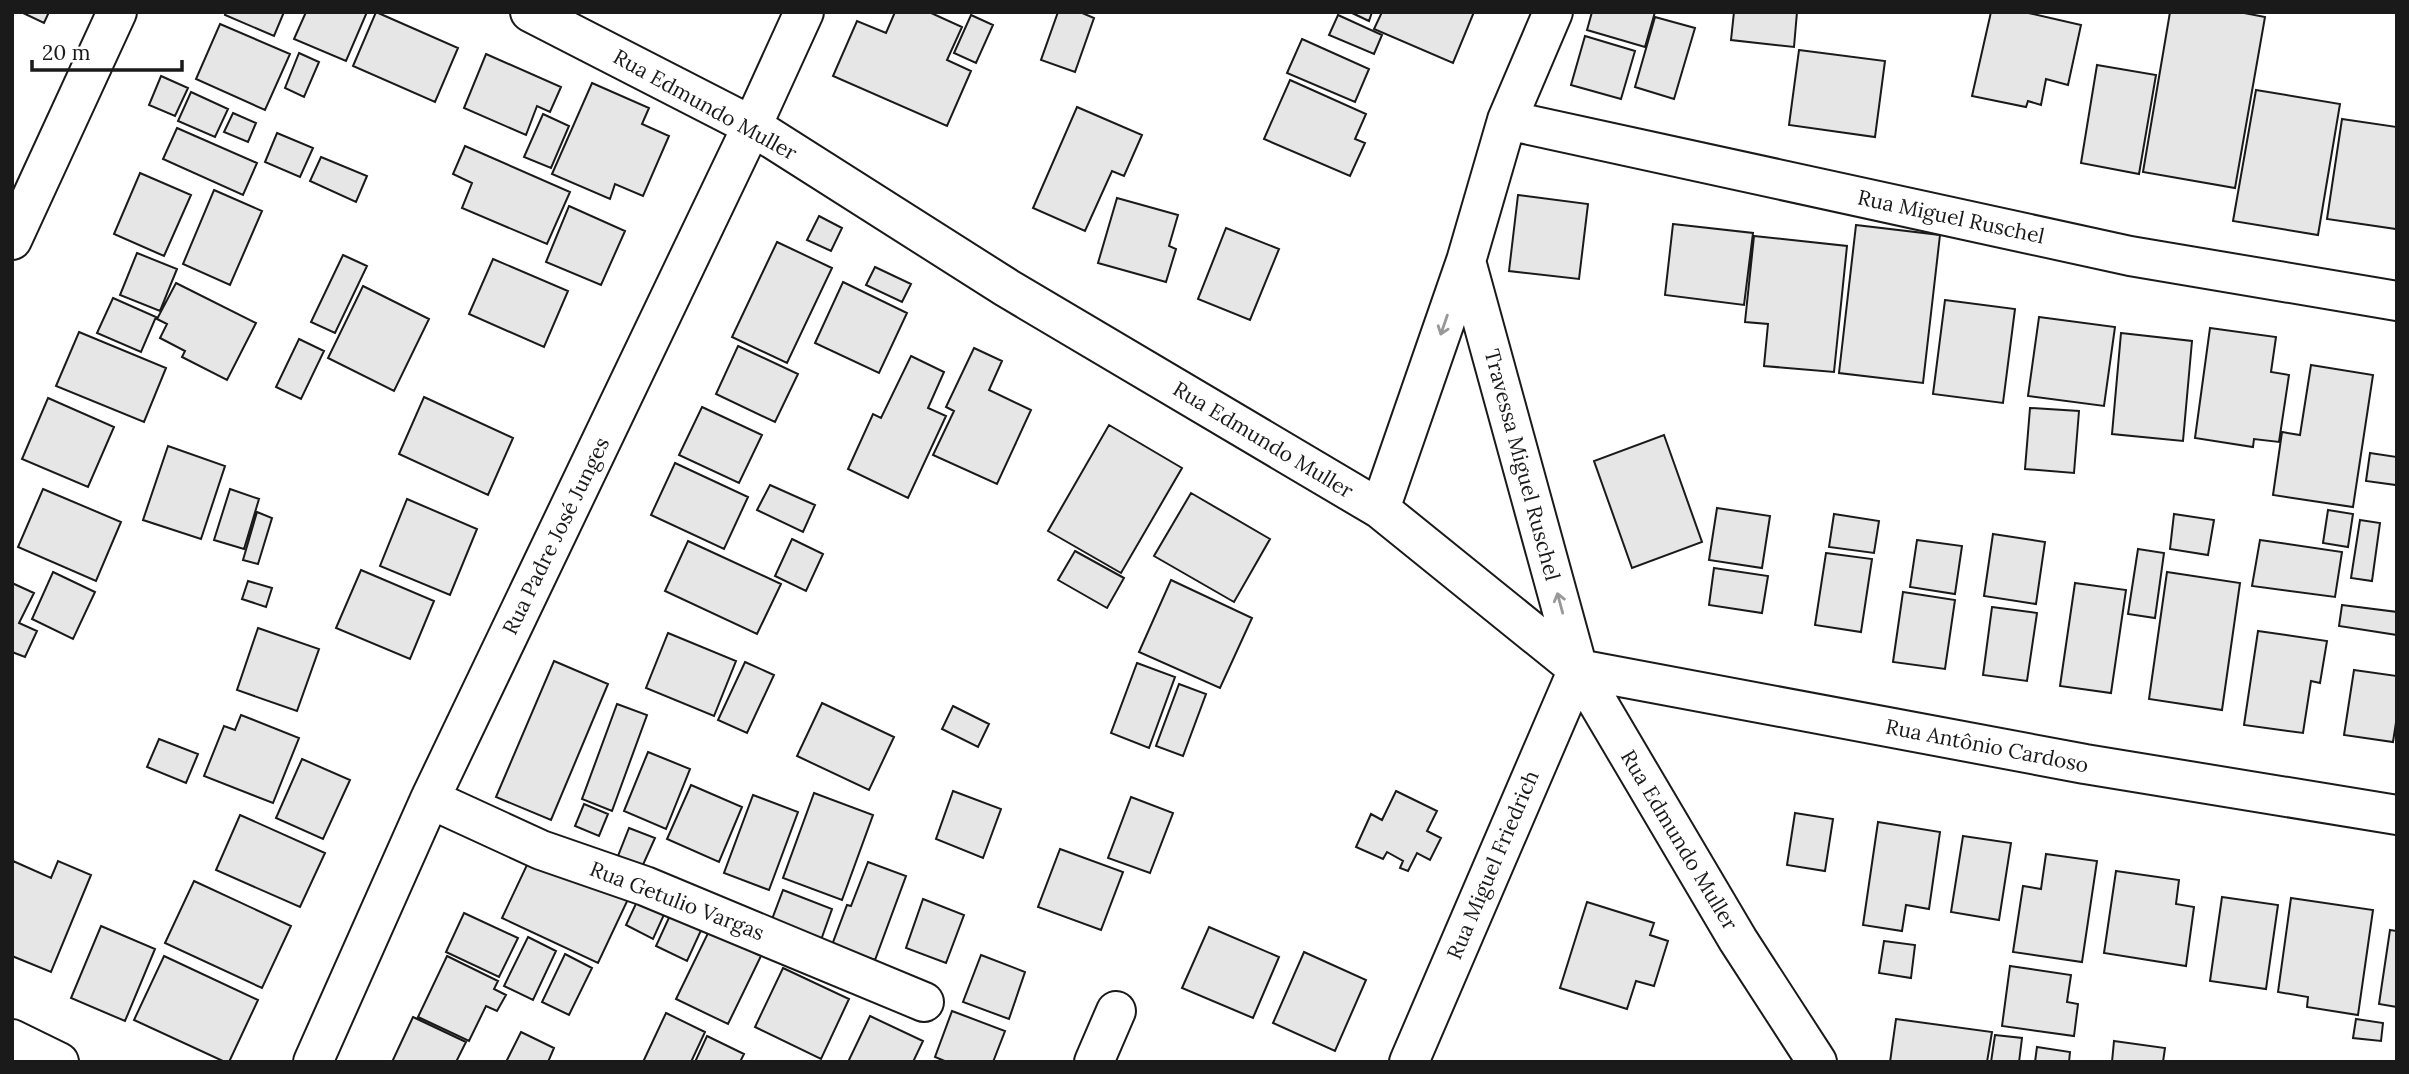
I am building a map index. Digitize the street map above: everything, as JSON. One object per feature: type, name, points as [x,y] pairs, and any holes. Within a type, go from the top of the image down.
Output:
[{"type":"street","points":[[12,240],[117,12]]},
{"type":"street","name":"Rua Edmundo Muller","points":[[530,12],[752,126],[1007,288],[1380,509],[1578,669],[1738,940],[1816,1062]]},
{"type":"street","name":"Rua Padre José Junges","points":[[313,1062],[430,799],[804,12]]},
{"type":"street","points":[[1380,509],[1466,261],[1507,120],[1553,12]]},
{"type":"street","name":"Rua Miguel Ruschel","points":[[1507,120],[2130,256],[2397,301]]},
{"type":"street","name":"Travessa Miguel Ruschel","points":[[1466,261],[1578,669]]},
{"type":"street","name":"Rua Antônio Cardoso","points":[[1578,669],[2085,764],[2397,815]]},
{"type":"street","name":"Rua Miguel Friedrich","points":[[1409,1062],[1578,669]]},
{"type":"street","name":"Rua Getulio Vargas","points":[[430,799],[541,849],[645,886],[925,1002]]},
{"type":"street","points":[[1094,1062],[1115,1011]]},
{"type":"street","points":[[12,1039],[59,1062]]},
{"type":"building","points":[[21,12],[49,12],[44,23]]},
{"type":"building","points":[[226,12],[284,12],[274,36],[225,15]]},
{"type":"building","points":[[306,12],[367,12],[346,61],[294,39]]},
{"type":"building","points":[[376,12],[458,48],[435,102],[353,66]]},
{"type":"building","points":[[895,12],[929,12],[962,27],[947,60],[971,71],[947,126],[833,76],[857,21],[886,33]]},
{"type":"building","points":[[1058,12],[1080,12],[1094,18],[1075,72],[1041,60]]},
{"type":"building","points":[[1350,12],[1372,12],[1369,21]]},
{"type":"building","points":[[1382,12],[1474,12],[1453,63],[1374,29]]},
{"type":"building","points":[[1592,12],[1655,12],[1645,47],[1587,30]]},
{"type":"building","points":[[1734,12],[1797,12],[1794,47],[1731,40]]},
{"type":"building","points":[[1991,12],[2024,12],[2081,25],[2068,85],[2046,79],[2041,105],[2028,101],[2026,107],[1972,96]]},
{"type":"building","points":[[2170,12],[2239,12],[2265,17],[2235,188],[2143,172]]},
{"type":"building","points":[[971,15],[993,25],[976,63],[954,53]]},
{"type":"building","points":[[1338,15],[1382,35],[1374,54],[1329,35]]},
{"type":"building","points":[[1655,17],[1695,28],[1674,99],[1635,87]]},
{"type":"building","points":[[220,24],[290,54],[265,110],[196,79]]},
{"type":"building","points":[[1585,36],[1635,51],[1621,99],[1571,85]]},
{"type":"building","points":[[1302,39],[1369,69],[1355,102],[1287,73]]},
{"type":"building","points":[[1799,50],[1885,61],[1875,137],[1789,125]]},
{"type":"building","points":[[299,53],[319,62],[304,97],[285,88]]},
{"type":"building","points":[[486,54],[561,87],[550,112],[537,106],[526,135],[464,108]]},
{"type":"building","points":[[2097,65],[2156,75],[2139,174],[2081,163]]},
{"type":"building","points":[[161,76],[188,88],[175,116],[149,105]]},
{"type":"building","points":[[1290,80],[1366,114],[1355,139],[1365,143],[1350,176],[1264,139]]},
{"type":"building","points":[[592,83],[649,108],[642,124],[669,136],[643,196],[615,184],[610,199],[552,174]]},
{"type":"building","points":[[2256,90],[2340,104],[2318,235],[2233,221]]},
{"type":"building","points":[[191,92],[228,109],[215,137],[178,121]]},
{"type":"building","points":[[1077,107],[1142,135],[1124,176],[1112,171],[1085,231],[1033,208]]},
{"type":"building","points":[[233,113],[256,123],[248,142],[224,132]]},
{"type":"building","points":[[543,114],[569,126],[551,168],[524,157]]},
{"type":"building","points":[[2342,119],[2397,127],[2396,229],[2327,219]]},
{"type":"building","points":[[177,128],[257,163],[243,195],[163,159]]},
{"type":"building","points":[[277,133],[313,148],[300,177],[265,162]]},
{"type":"building","points":[[465,146],[570,192],[547,244],[462,208],[472,183],[453,174]]},
{"type":"building","points":[[321,157],[367,176],[356,202],[310,181]]},
{"type":"building","points":[[140,173],[191,195],[164,256],[114,234]]},
{"type":"building","points":[[214,190],[262,211],[230,285],[183,264]]},
{"type":"building","points":[[1518,195],[1588,204],[1579,279],[1509,271]]},
{"type":"building","points":[[1117,198],[1178,215],[1169,246],[1176,249],[1166,282],[1098,263]]},
{"type":"building","points":[[569,206],[625,231],[601,285],[546,262]]},
{"type":"building","points":[[819,216],[842,228],[831,251],[807,240]]},
{"type":"building","points":[[1673,224],[1753,233],[1744,305],[1665,295]]},
{"type":"building","points":[[1856,225],[1940,235],[1923,383],[1839,373]]},
{"type":"building","points":[[1226,228],[1279,249],[1250,320],[1198,299]]},
{"type":"building","points":[[1754,236],[1847,246],[1834,372],[1764,366],[1768,324],[1745,322]]},
{"type":"building","points":[[777,242],[832,268],[787,363],[732,337]]},
{"type":"building","points":[[137,253],[177,269],[160,311],[120,295]]},
{"type":"building","points":[[343,255],[367,266],[335,333],[311,322]]},
{"type":"building","points":[[493,259],[568,291],[544,347],[469,314]]},
{"type":"building","points":[[875,267],[911,284],[902,302],[866,285]]},
{"type":"building","points":[[843,282],[907,313],[879,373],[815,343]]},
{"type":"building","points":[[176,283],[256,323],[227,380],[182,357],[185,351],[160,338],[167,324],[157,319]]},
{"type":"building","points":[[363,286],[429,319],[394,391],[328,358]]},
{"type":"building","points":[[113,298],[156,317],[141,352],[97,333]]},
{"type":"building","points":[[1945,300],[2015,309],[2003,403],[1933,394]]},
{"type":"building","points":[[2039,317],[2115,327],[2104,406],[2028,396]]},
{"type":"building","points":[[2210,328],[2276,337],[2271,372],[2289,375],[2279,442],[2254,439],[2253,447],[2195,438]]},
{"type":"building","points":[[79,332],[166,368],[144,422],[56,386]]},
{"type":"building","points":[[2121,333],[2192,341],[2183,441],[2112,434]]},
{"type":"building","points":[[299,339],[324,351],[301,399],[276,387]]},
{"type":"building","points":[[738,346],[798,374],[775,422],[716,394]]},
{"type":"building","points":[[974,348],[1002,361],[989,390],[1031,410],[997,484],[933,455],[954,411],[946,407]]},
{"type":"building","points":[[911,356],[944,372],[928,408],[946,416],[908,498],[848,469],[873,414],[881,418]]},
{"type":"building","points":[[2311,365],[2373,375],[2353,507],[2273,495],[2282,432],[2300,435]]},
{"type":"building","points":[[424,397],[513,438],[488,495],[399,454]]},
{"type":"building","points":[[48,398],[114,427],[88,487],[22,459]]},
{"type":"building","points":[[702,407],[762,435],[739,483],[679,455]]},
{"type":"building","points":[[2030,408],[2079,411],[2074,473],[2025,469]]},
{"type":"building","points":[[1109,425],[1182,468],[1121,573],[1048,531]]},
{"type":"building","points":[[1664,435],[1702,542],[1632,568],[1594,461]]},
{"type":"building","points":[[168,446],[225,466],[201,539],[143,520]]},
{"type":"building","points":[[2370,453],[2397,457],[2396,485],[2366,481]]},
{"type":"building","points":[[675,463],[748,497],[724,549],[651,515]]},
{"type":"building","points":[[770,485],[815,505],[803,532],[757,510]]},
{"type":"building","points":[[43,489],[121,522],[96,581],[18,547]]},
{"type":"building","points":[[230,489],[259,499],[244,549],[214,540]]},
{"type":"building","points":[[1191,493],[1270,539],[1234,602],[1154,556]]},
{"type":"building","points":[[407,499],[477,529],[450,595],[380,566]]},
{"type":"building","points":[[1717,508],[1770,516],[1762,568],[1709,560]]},
{"type":"building","points":[[2328,510],[2353,514],[2348,547],[2323,543]]},
{"type":"building","points":[[257,512],[272,518],[258,564],[243,560]]},
{"type":"building","points":[[1834,514],[1879,521],[1874,553],[1829,547]]},
{"type":"building","points":[[2174,514],[2214,520],[2208,555],[2170,549]]},
{"type":"building","points":[[2360,520],[2380,523],[2372,581],[2351,578]]},
{"type":"building","points":[[1993,534],[2045,542],[2036,604],[1984,596]]},
{"type":"building","points":[[792,539],[823,554],[806,591],[775,576]]},
{"type":"building","points":[[1917,540],[1962,546],[1955,594],[1910,587]]},
{"type":"building","points":[[2260,540],[2342,552],[2335,597],[2252,586]]},
{"type":"building","points":[[688,541],[781,584],[757,634],[665,591]]},
{"type":"building","points":[[2138,549],[2164,553],[2155,618],[2128,614]]},
{"type":"building","points":[[1075,551],[1124,578],[1107,608],[1058,580]]},
{"type":"building","points":[[1826,553],[1872,559],[1861,632],[1815,625]]},
{"type":"building","points":[[1714,568],[1768,576],[1762,613],[1709,605]]},
{"type":"building","points":[[361,570],[434,601],[410,659],[336,628]]},
{"type":"building","points":[[53,572],[95,592],[73,639],[32,619]]},
{"type":"building","points":[[2167,572],[2240,583],[2222,710],[2149,699]]},
{"type":"building","points":[[1171,580],[1252,618],[1220,688],[1139,652]]},
{"type":"building","points":[[248,581],[272,588],[266,607],[242,599]]},
{"type":"building","points":[[12,583],[34,593],[19,623],[37,631],[25,657],[12,652]]},
{"type":"building","points":[[2075,583],[2126,590],[2111,693],[2060,686]]},
{"type":"building","points":[[1903,592],[1955,600],[1945,669],[1893,662]]},
{"type":"building","points":[[2342,605],[2397,612],[2397,635],[2339,626]]},
{"type":"building","points":[[1992,607],[2037,613],[2027,681],[1983,675]]},
{"type":"building","points":[[258,628],[319,649],[297,711],[237,690]]},
{"type":"building","points":[[2258,631],[2327,641],[2320,683],[2311,681],[2303,733],[2244,725]]},
{"type":"building","points":[[668,633],[736,661],[714,716],[646,688]]},
{"type":"building","points":[[554,661],[608,684],[551,820],[496,797]]},
{"type":"building","points":[[745,662],[774,675],[747,733],[718,720]]},
{"type":"building","points":[[1137,663],[1175,677],[1149,748],[1111,733]]},
{"type":"building","points":[[2354,670],[2397,676],[2397,716],[2393,742],[2344,735]]},
{"type":"building","points":[[1179,684],[1206,694],[1183,756],[1156,746]]},
{"type":"building","points":[[822,703],[894,737],[869,790],[797,756]]},
{"type":"building","points":[[617,704],[647,715],[612,811],[582,799]]},
{"type":"building","points":[[953,706],[989,724],[978,747],[942,729]]},
{"type":"building","points":[[241,715],[299,738],[273,803],[204,776],[224,726],[235,730]]},
{"type":"building","points":[[159,739],[198,754],[186,783],[147,767]]},
{"type":"building","points":[[648,752],[690,769],[666,829],[624,811]]},
{"type":"building","points":[[302,759],[350,780],[323,839],[276,818]]},
{"type":"building","points":[[691,785],[742,807],[719,862],[667,839]]},
{"type":"building","points":[[953,791],[1001,809],[983,858],[936,839]]},
{"type":"building","points":[[1396,791],[1437,811],[1427,831],[1441,838],[1430,860],[1417,853],[1408,871],[1400,868],[1403,861],[1387,852],[1383,859],[1356,847],[1371,814],[1382,820]]},
{"type":"building","points":[[814,793],[873,815],[842,900],[783,878]]},
{"type":"building","points":[[753,795],[798,812],[769,890],[724,873]]},
{"type":"building","points":[[1131,797],[1173,813],[1150,873],[1108,858]]},
{"type":"building","points":[[584,804],[608,814],[599,836],[575,826]]},
{"type":"building","points":[[1795,813],[1833,819],[1825,871],[1787,865]]},
{"type":"building","points":[[240,815],[325,853],[300,907],[216,870]]},
{"type":"building","points":[[1878,822],[1940,832],[1929,909],[1906,905],[1902,931],[1863,925]]},
{"type":"building","points":[[629,828],[655,838],[642,867],[618,856]]},
{"type":"building","points":[[1963,836],[2011,843],[1999,920],[1951,912]]},
{"type":"building","points":[[1060,849],[1123,872],[1101,930],[1038,907]]},
{"type":"building","points":[[534,850],[630,895],[598,963],[502,918]]},
{"type":"building","points":[[2046,854],[2097,861],[2082,962],[2013,952],[2023,886],[2041,889]]},
{"type":"building","points":[[13,861],[51,878],[58,861],[91,875],[51,972],[12,956]]},
{"type":"building","points":[[868,862],[906,876],[875,960],[832,945],[847,905],[851,906]]},
{"type":"building","points":[[2116,871],[2179,880],[2176,904],[2194,907],[2186,966],[2104,953]]},
{"type":"building","points":[[194,881],[291,926],[262,988],[165,943]]},
{"type":"building","points":[[783,890],[832,909],[821,940],[771,922]]},
{"type":"building","points":[[640,895],[667,908],[653,939],[626,925]]},
{"type":"building","points":[[2222,897],[2278,905],[2266,989],[2210,981]]},
{"type":"building","points":[[2291,898],[2373,910],[2358,1015],[2307,1007],[2308,997],[2278,992]]},
{"type":"building","points":[[923,899],[964,915],[946,963],[906,948]]},
{"type":"building","points":[[1587,902],[1654,923],[1650,935],[1668,941],[1654,986],[1636,981],[1627,1009],[1560,988]]},
{"type":"building","points":[[672,911],[703,926],[687,961],[656,946]]},
{"type":"building","points":[[464,913],[518,938],[499,977],[446,952]]},
{"type":"building","points":[[101,926],[155,949],[125,1021],[71,998]]},
{"type":"building","points":[[1209,927],[1279,957],[1253,1018],[1182,988]]},
{"type":"building","points":[[2390,930],[2397,931],[2397,1007],[2379,1004]]},
{"type":"building","points":[[709,931],[761,956],[728,1024],[676,999]]},
{"type":"building","points":[[528,937],[556,951],[533,1000],[504,986]]},
{"type":"building","points":[[1884,941],[1915,945],[1911,978],[1879,973]]},
{"type":"building","points":[[1304,952],[1366,980],[1335,1051],[1273,1023]]},
{"type":"building","points":[[565,954],[592,968],[569,1015],[542,1002]]},
{"type":"building","points":[[981,955],[1025,972],[1009,1019],[963,1002]]},
{"type":"building","points":[[164,956],[258,1000],[229,1062],[134,1020]]},
{"type":"building","points":[[447,956],[498,981],[494,989],[506,995],[497,1011],[486,1006],[469,1041],[418,1017]]},
{"type":"building","points":[[2010,966],[2071,975],[2067,1002],[2078,1004],[2074,1036],[2002,1026]]},
{"type":"building","points":[[783,968],[849,999],[821,1059],[755,1027]]},
{"type":"building","points":[[952,1011],[1005,1031],[993,1062],[947,1062],[935,1057]]},
{"type":"building","points":[[666,1013],[705,1032],[691,1062],[643,1062]]},
{"type":"building","points":[[870,1016],[923,1041],[913,1062],[848,1062]]},
{"type":"building","points":[[413,1017],[466,1042],[456,1062],[392,1062]]},
{"type":"building","points":[[1896,1019],[1992,1032],[1987,1062],[1890,1062]]},
{"type":"building","points":[[2356,1019],[2383,1023],[2381,1041],[2353,1038]]},
{"type":"building","points":[[521,1032],[554,1048],[548,1062],[506,1062]]},
{"type":"building","points":[[1995,1035],[2022,1038],[2019,1062],[1991,1062]]},
{"type":"building","points":[[707,1036],[744,1054],[740,1062],[695,1062]]},
{"type":"building","points":[[2114,1041],[2165,1048],[2163,1062],[2112,1062]]},
{"type":"building","points":[[2037,1047],[2070,1052],[2069,1062],[2035,1062]]}]
